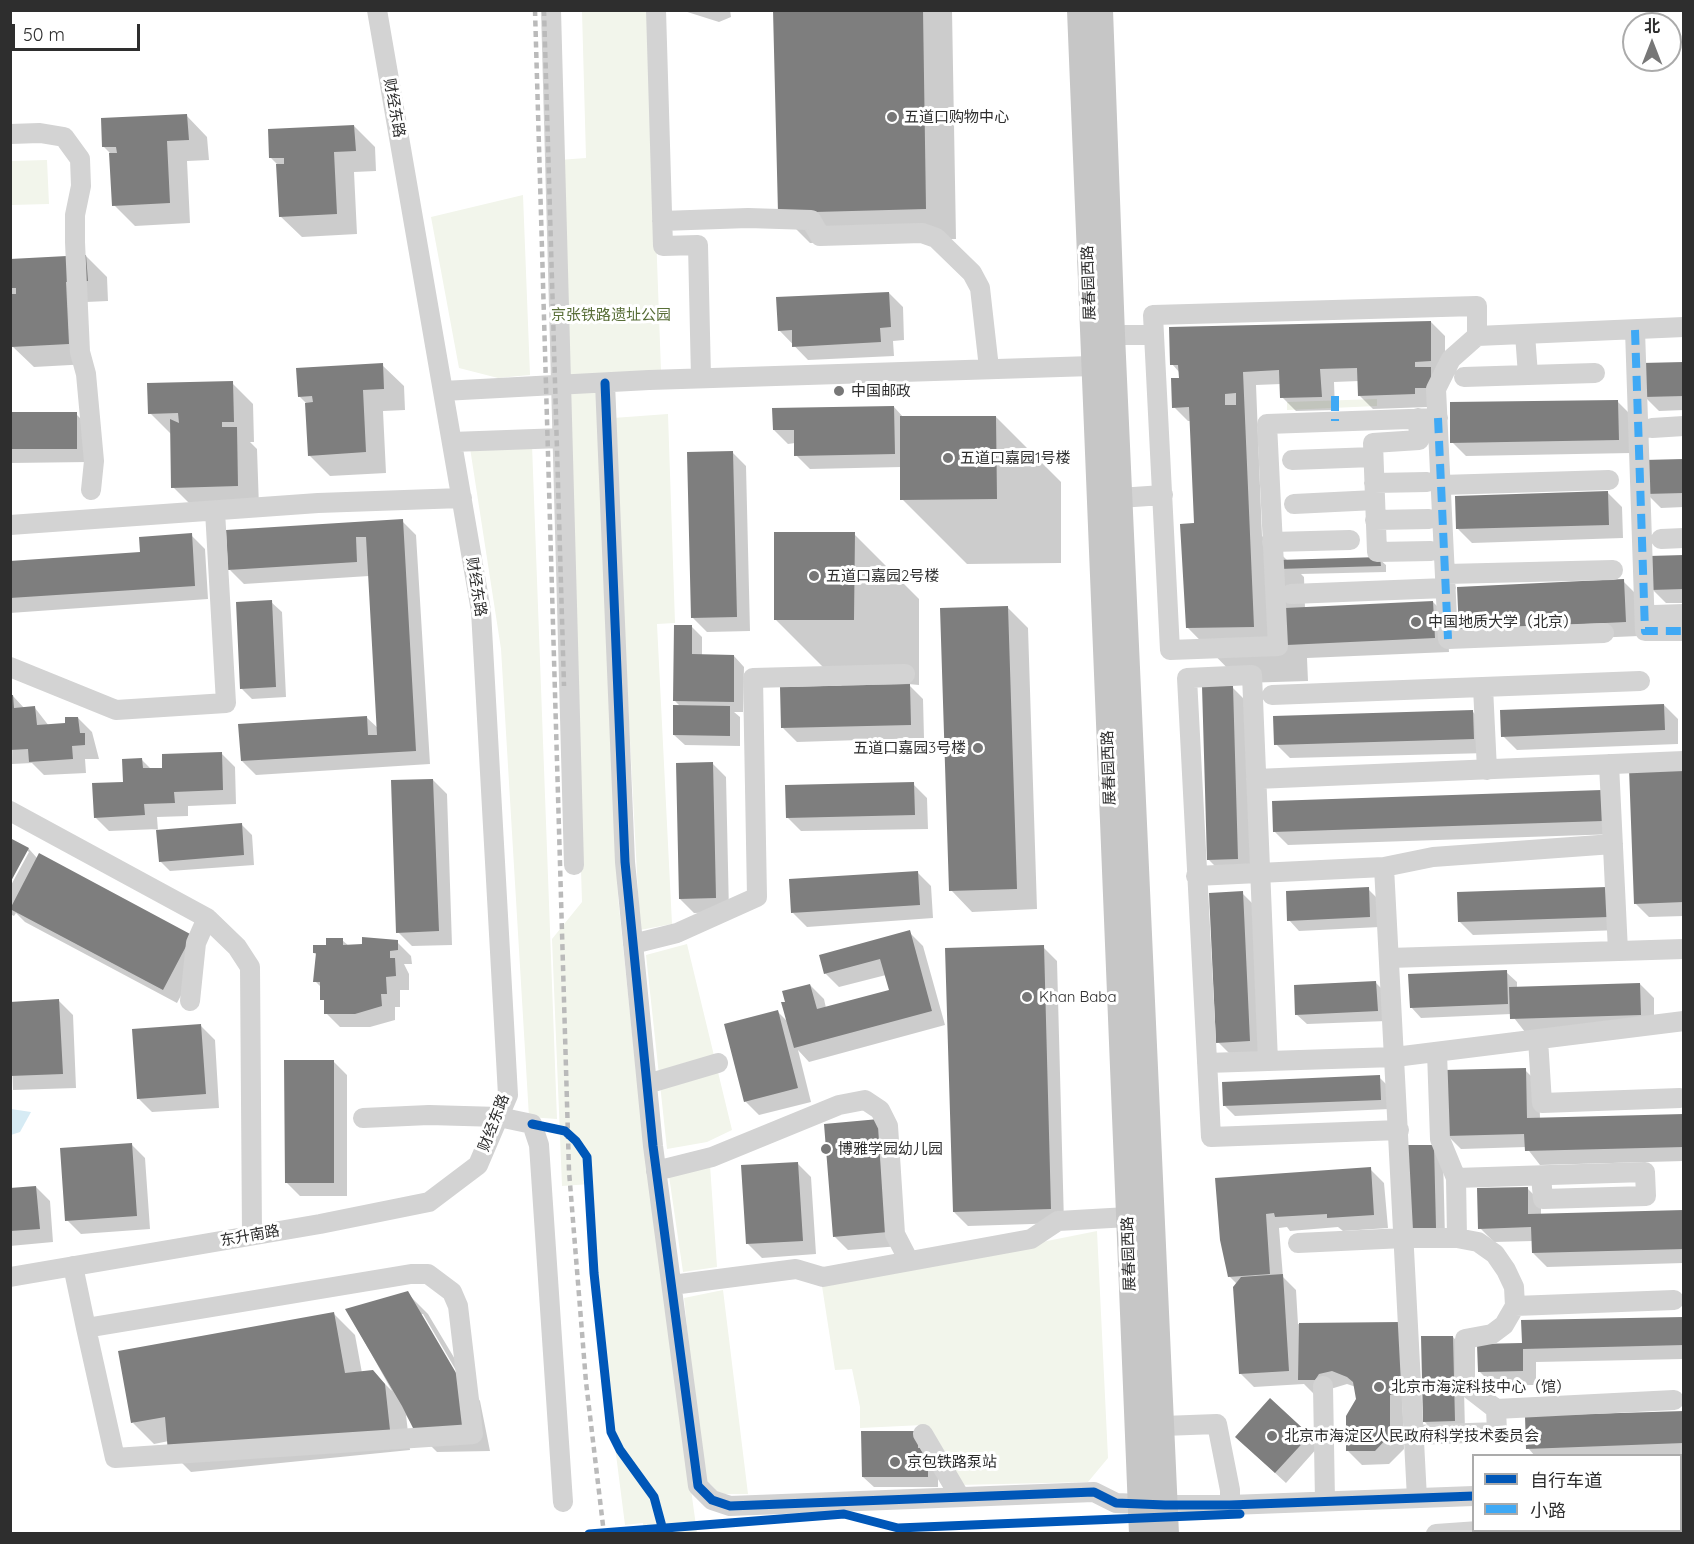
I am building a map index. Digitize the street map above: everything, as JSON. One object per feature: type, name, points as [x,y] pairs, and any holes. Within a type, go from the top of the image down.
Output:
[{"type":"main road","name":"展春园西路","points":[[1080,10],[1102,335],[1119,498],[1163,1426],[1153,1521]]},
{"type":"main road","name":"展春园西路","points":[[1100,10],[1102,335],[1092,366],[1128,1217],[1153,1521]]},
{"type":"street","name":"财经东路","points":[[377,10],[482,623],[508,1095],[478,1165]]},
{"type":"street","points":[[551,10],[574,866]]},
{"type":"street","points":[[656,10],[663,246],[698,245],[701,378]]},
{"type":"street","points":[[10,134],[40,133],[64,137],[80,159],[81,186],[75,215],[75,242],[80,352],[86,374],[94,461],[91,490]]},
{"type":"street","points":[[662,221],[748,218],[811,220],[820,236],[922,233],[936,238],[972,273],[980,288],[989,368]]},
{"type":"street","points":[[1438,418],[1267,424],[1278,646],[1170,650],[1153,315],[1477,306],[1477,336]]},
{"type":"street","points":[[1604,633],[1448,639],[1446,581],[1434,484],[1438,418],[1436,388],[1451,360],[1477,336],[1683,327]]},
{"type":"street","points":[[1635,330],[1645,631],[1683,631]]},
{"type":"street","points":[[1525,334],[1528,375]]},
{"type":"street","points":[[1102,335],[1154,335]]},
{"type":"street","points":[[443,391],[701,378],[1092,366]]},
{"type":"street","points":[[1464,377],[1595,373]]},
{"type":"street","points":[[605,383],[625,861],[656,1171],[698,1486],[712,1500],[730,1506],[1094,1492],[1153,1521],[1230,1505],[1472,1496]]},
{"type":"street","points":[[1418,418],[1419,440],[1373,443],[1377,552],[1431,551]]},
{"type":"street","points":[[1652,428],[1683,426]]},
{"type":"street","points":[[452,442],[562,438]]},
{"type":"street","points":[[1292,460],[1373,457]]},
{"type":"street","points":[[1294,504],[1434,484],[1610,480]]},
{"type":"street","points":[[1119,498],[1163,495]]},
{"type":"street","points":[[10,525],[318,503],[462,498]]},
{"type":"street","points":[[10,667],[116,710],[226,703],[215,511]]},
{"type":"street","points":[[1375,520],[1429,519]]},
{"type":"street","points":[[1661,539],[1683,538]]},
{"type":"street","points":[[1272,542],[1350,540]]},
{"type":"street","points":[[1291,594],[1612,570]]},
{"type":"street","points":[[1654,615],[1683,614]]},
{"type":"street","points":[[633,944],[677,933],[757,897],[753,678],[905,674]]},
{"type":"street","points":[[1268,1060],[1252,675],[1187,678],[1211,1137],[1398,1130]]},
{"type":"street","points":[[1272,696],[1640,681]]},
{"type":"street","points":[[1484,687],[1487,770]]},
{"type":"street","points":[[1256,780],[1683,761]]},
{"type":"street","points":[[1609,764],[1618,951]]},
{"type":"street","points":[[10,811],[207,918],[237,947],[250,967],[252,1235]]},
{"type":"street","points":[[1196,876],[1384,867],[1433,857],[1613,844]]},
{"type":"street","points":[[1384,867],[1417,1498]]},
{"type":"street","points":[[190,1001],[196,943],[207,918]]},
{"type":"street","points":[[1389,958],[1683,949]]},
{"type":"street","points":[[1207,1062],[1395,1057],[1683,1021]]},
{"type":"street","points":[[1538,1039],[1542,1103],[1680,1098]]},
{"type":"street","points":[[1437,1052],[1440,1139],[1456,1178],[1457,1238]]},
{"type":"street","points":[[647,1084],[718,1063]]},
{"type":"street","points":[[656,1171],[712,1157],[839,1105],[865,1100],[880,1110],[888,1126],[896,1234],[909,1261]]},
{"type":"street","points":[[363,1118],[429,1115],[499,1117],[532,1124],[539,1145],[563,1502]]},
{"type":"street","name":"东升南路","points":[[10,1277],[429,1202],[478,1165]]},
{"type":"street","points":[[1456,1178],[1646,1172],[1646,1196],[1543,1200],[1541,1176]]},
{"type":"street","points":[[672,1285],[796,1269],[823,1277],[1031,1239],[1058,1221],[1128,1217]]},
{"type":"street","points":[[1298,1243],[1457,1238],[1478,1242],[1495,1254],[1514,1287],[1515,1306],[1504,1325],[1492,1334],[1465,1339],[1465,1385],[1496,1409],[1674,1400]]},
{"type":"street","points":[[73,1266],[86,1328],[115,1458],[473,1434],[458,1306],[452,1292],[428,1275],[399,1276],[86,1328]]},
{"type":"street","points":[[1515,1306],[1674,1300]]},
{"type":"street","points":[[1323,1386],[1325,1501]]},
{"type":"street","points":[[1414,1435],[1497,1432],[1496,1409]]},
{"type":"street","points":[[1163,1426],[1217,1424],[1230,1490],[1230,1505]]},
{"type":"street","points":[[922,1434],[960,1497]]},
{"type":"street","points":[[1436,1533],[1472,1531]]},
{"type":"green space","name":"京张铁路遗址公园","points":[[582,11],[648,11],[661,371],[599,374],[618,897],[644,1149],[697,1533],[644,1533],[643,1523],[625,1525],[607,1384],[590,1184],[562,1186],[552,939],[582,902],[559,160],[586,158]]},
{"type":"green space","points":[[47,160],[49,204],[11,205],[11,161]]},
{"type":"green space","points":[[523,195],[530,375],[498,378],[459,368],[431,217]]},
{"type":"green space","points":[[1377,399],[1377,406],[1287,410],[1287,402]]},
{"type":"green space","points":[[668,414],[675,623],[657,624],[672,924],[640,930],[613,418]]},
{"type":"green space","points":[[532,445],[557,1119],[529,1117],[501,649],[470,448]]},
{"type":"green space","points":[[687,944],[732,1130],[707,1142],[667,1149],[646,955]]},
{"type":"green space","points":[[710,1165],[717,1267],[683,1272],[669,1176]]},
{"type":"green space","points":[[1097,1231],[1108,1458],[1088,1482],[958,1485],[923,1425],[860,1428],[860,1407],[852,1369],[835,1370],[822,1286]]},
{"type":"green space","points":[[723,1290],[748,1494],[720,1494],[703,1477],[684,1298]]},
{"type":"water","points":[[11,1109],[31,1112],[20,1132],[11,1135]]},
{"type":"building","name":"五道口购物中心","points":[[773,10],[923,10],[926,209],[778,213]]},
{"type":"building","points":[[187,114],[189,140],[167,141],[170,203],[112,206],[109,153],[117,153],[116,147],[102,147],[101,118]]},
{"type":"building","points":[[354,125],[356,151],[334,152],[337,214],[279,217],[276,164],[284,164],[284,158],[269,158],[268,129]]},
{"type":"building","points":[[86,255],[88,281],[66,282],[69,344],[11,347],[10,294],[16,294],[16,288],[10,288],[10,259]]},
{"type":"building","points":[[889,292],[891,327],[880,328],[881,342],[792,347],[792,330],[778,331],[776,297]]},
{"type":"building","points":[[1431,321],[1431,361],[1415,362],[1415,367],[1431,367],[1431,388],[1415,388],[1415,394],[1358,396],[1357,368],[1320,369],[1322,397],[1280,398],[1279,370],[1243,372],[1254,627],[1186,628],[1180,524],[1194,523],[1189,407],[1172,408],[1171,378],[1179,378],[1178,365],[1170,365],[1169,327]],"holes":[[[1236,393],[1236,405],[1225,405],[1225,394]]]},
{"type":"building","points":[[1684,362],[1684,396],[1644,397],[1642,363]]},
{"type":"building","points":[[383,363],[384,389],[363,390],[366,452],[308,456],[305,403],[313,402],[312,396],[298,397],[296,368]]},
{"type":"building","points":[[233,381],[234,422],[222,422],[222,427],[237,427],[238,486],[171,488],[170,419],[179,423],[178,413],[148,414],[147,383]]},
{"type":"building","points":[[1618,400],[1619,440],[1450,443],[1450,402]]},
{"type":"building","points":[[894,406],[895,454],[794,456],[794,430],[773,430],[772,408]]},
{"type":"building","points":[[10,412],[77,412],[77,449],[10,449]]},
{"type":"building","name":"五道口嘉园1号楼","points":[[900,416],[996,416],[997,499],[900,500]]},
{"type":"building","points":[[733,451],[737,617],[691,618],[687,452]]},
{"type":"building","points":[[1684,459],[1684,493],[1645,494],[1644,460]]},
{"type":"building","points":[[1608,491],[1609,525],[1456,529],[1455,496]]},
{"type":"building","points":[[403,519],[416,751],[241,761],[238,724],[367,716],[368,735],[377,735],[366,537],[356,537],[357,562],[228,570],[226,530]]},
{"type":"building","name":"五道口嘉园2号楼","points":[[774,532],[855,532],[854,620],[774,620]]},
{"type":"building","points":[[192,533],[195,586],[10,598],[10,561],[140,552],[139,537]]},
{"type":"building","points":[[1684,555],[1684,589],[1651,590],[1649,556]]},
{"type":"building","points":[[1380,557],[1381,566],[1278,569],[1278,560]]},
{"type":"building","points":[[1624,579],[1626,622],[1459,630],[1457,587]]},
{"type":"building","points":[[272,600],[276,687],[240,689],[236,602]]},
{"type":"building","points":[[1433,601],[1435,638],[1287,645],[1285,608]]},
{"type":"building","name":"五道口嘉园3号楼","points":[[1008,606],[1017,889],[949,891],[940,608]]},
{"type":"building","points":[[674,625],[692,625],[692,654],[734,655],[734,702],[673,701]]},
{"type":"building","points":[[910,684],[911,725],[781,728],[780,687]]},
{"type":"building","points":[[1202,686],[1233,686],[1238,859],[1207,860]]},
{"type":"building","points":[[10,695],[13,695],[14,708],[35,706],[37,725],[65,723],[65,717],[78,717],[80,733],[85,733],[85,745],[72,746],[73,759],[29,762],[28,749],[10,750]]},
{"type":"building","points":[[1664,704],[1665,730],[1501,737],[1500,710]]},
{"type":"building","points":[[673,705],[730,706],[730,736],[673,735]]},
{"type":"building","points":[[1473,710],[1474,739],[1274,745],[1273,716]]},
{"type":"building","points":[[222,752],[223,790],[174,792],[175,803],[144,804],[145,815],[94,818],[92,783],[123,782],[122,759],[142,758],[143,768],[162,768],[162,754]]},
{"type":"building","points":[[713,762],[716,898],[679,899],[676,763]]},
{"type":"building","points":[[1684,766],[1684,902],[1634,904],[1629,768]]},
{"type":"building","points":[[433,779],[439,931],[396,933],[391,780]]},
{"type":"building","points":[[914,782],[915,815],[786,818],[785,785]]},
{"type":"building","points":[[1602,790],[1603,821],[1273,832],[1272,801]]},
{"type":"building","points":[[242,823],[244,855],[159,862],[156,830]]},
{"type":"building","points":[[10,838],[29,848],[10,883]]},
{"type":"building","points":[[39,853],[192,935],[163,990],[10,909]]},
{"type":"building","points":[[918,871],[920,905],[791,913],[789,879]]},
{"type":"building","points":[[1369,887],[1370,917],[1287,921],[1286,891]]},
{"type":"building","points":[[1607,887],[1608,917],[1458,922],[1457,892]]},
{"type":"building","points":[[1243,891],[1250,1041],[1216,1043],[1209,893]]},
{"type":"building","points":[[910,930],[932,1011],[794,1048],[781,1002],[785,1002],[782,991],[810,984],[817,1009],[889,990],[880,959],[824,974],[819,955]]},
{"type":"building","points":[[362,937],[398,940],[398,950],[390,951],[390,958],[395,958],[396,976],[386,977],[387,994],[381,994],[382,1006],[355,1014],[324,1014],[324,1000],[320,1000],[320,982],[313,982],[316,953],[313,953],[313,945],[326,945],[326,938],[343,938],[343,945],[362,944]]},
{"type":"building","points":[[1044,945],[1051,1209],[953,1212],[945,948]]},
{"type":"building","points":[[1507,970],[1508,1004],[1410,1008],[1408,974]]},
{"type":"building","points":[[1376,981],[1378,1011],[1295,1015],[1294,985]]},
{"type":"building","points":[[1640,983],[1641,1015],[1510,1019],[1509,987]]},
{"type":"building","points":[[59,999],[63,1074],[10,1076],[10,1002]]},
{"type":"building","points":[[778,1010],[798,1088],[744,1102],[724,1024]]},
{"type":"building","points":[[201,1024],[206,1094],[137,1099],[132,1029]]},
{"type":"building","points":[[284,1060],[334,1060],[334,1183],[285,1183]]},
{"type":"building","points":[[1526,1068],[1527,1118],[1684,1114],[1684,1147],[1525,1151],[1524,1134],[1446,1136],[1444,1070]]},
{"type":"building","points":[[1380,1075],[1381,1100],[1223,1106],[1222,1082]]},
{"type":"building","points":[[879,1119],[888,1232],[833,1237],[824,1124]]},
{"type":"building","points":[[132,1143],[137,1216],[65,1221],[60,1148]]},
{"type":"building","points":[[1407,1145],[1434,1145],[1436,1228],[1409,1229]]},
{"type":"building","points":[[798,1162],[803,1241],[746,1244],[741,1165]]},
{"type":"building","points":[[1371,1167],[1374,1215],[1327,1218],[1327,1214],[1275,1217],[1274,1213],[1266,1214],[1270,1274],[1228,1277],[1220,1240],[1215,1178]]},
{"type":"building","points":[[36,1186],[40,1229],[10,1231],[10,1188]]},
{"type":"building","points":[[1528,1187],[1528,1214],[1684,1210],[1684,1249],[1532,1253],[1531,1227],[1478,1229],[1477,1188]]},
{"type":"building","points":[[1283,1274],[1289,1371],[1239,1374],[1233,1287],[1241,1277]]},
{"type":"building","points":[[408,1291],[459,1378],[470,1430],[415,1432],[345,1309]]},
{"type":"building","points":[[334,1312],[345,1373],[373,1370],[385,1384],[390,1430],[168,1452],[165,1417],[131,1423],[118,1351]]},
{"type":"building","points":[[1684,1317],[1684,1345],[1523,1349],[1523,1371],[1478,1372],[1477,1344],[1522,1343],[1521,1320]]},
{"type":"building","name":"北京市海淀科技中心（馆）","points":[[1401,1322],[1403,1395],[1390,1395],[1390,1435],[1375,1451],[1346,1451],[1346,1416],[1356,1399],[1353,1382],[1332,1371],[1319,1374],[1315,1380],[1298,1380],[1299,1323]]},
{"type":"building","points":[[1421,1336],[1453,1336],[1455,1421],[1423,1422]]},
{"type":"building","name":"北京市海淀区人民政府科学技术委员会","points":[[1270,1398],[1310,1435],[1275,1473],[1235,1437]]},
{"type":"building","points":[[1684,1411],[1684,1443],[1526,1449],[1525,1416]]},
{"type":"building","name":"京包铁路泵站","points":[[861,1431],[918,1431],[918,1448],[928,1448],[928,1477],[862,1477]]},
{"type":"railway","points":[[535,10],[569,1171],[586,1382],[604,1534]]},
{"type":"railway","points":[[544,10],[564,686]]},
{"type":"marked path","points":[[1635,330],[1645,631],[1684,631]]},
{"type":"marked path","points":[[1335,396],[1335,421]]},
{"type":"marked path","points":[[1438,418],[1448,639]]},
{"type":"cycle path","points":[[605,383],[625,862],[653,1146],[698,1486],[712,1500],[730,1506],[1094,1492],[1116,1503],[1165,1505],[1230,1505],[1472,1496]]},
{"type":"cycle path","points":[[532,1124],[565,1131],[576,1141],[587,1157],[594,1273],[611,1432],[620,1450],[654,1497],[664,1534]]},
{"type":"cycle path","points":[[589,1534],[844,1514],[898,1528],[1240,1514]]},
{"type":"place","name":"五道口购物中心","points":[[892,117]]},
{"type":"place","name":"中国邮政","points":[[839,391]]},
{"type":"place","name":"五道口嘉园1号楼","points":[[948,458]]},
{"type":"place","name":"五道口嘉园2号楼","points":[[814,576]]},
{"type":"place","name":"中国地质大学（北京）","points":[[1416,622]]},
{"type":"place","name":"五道口嘉园3号楼","points":[[978,748]]},
{"type":"place","name":"Khan Baba","points":[[1027,997]]},
{"type":"place","name":"博雅学园幼儿园","points":[[826,1149]]},
{"type":"place","name":"北京市海淀科技中心（馆）","points":[[1379,1387]]},
{"type":"place","name":"北京市海淀区人民政府科学技术委员会","points":[[1272,1436]]},
{"type":"place","name":"京包铁路泵站","points":[[895,1462]]}]
